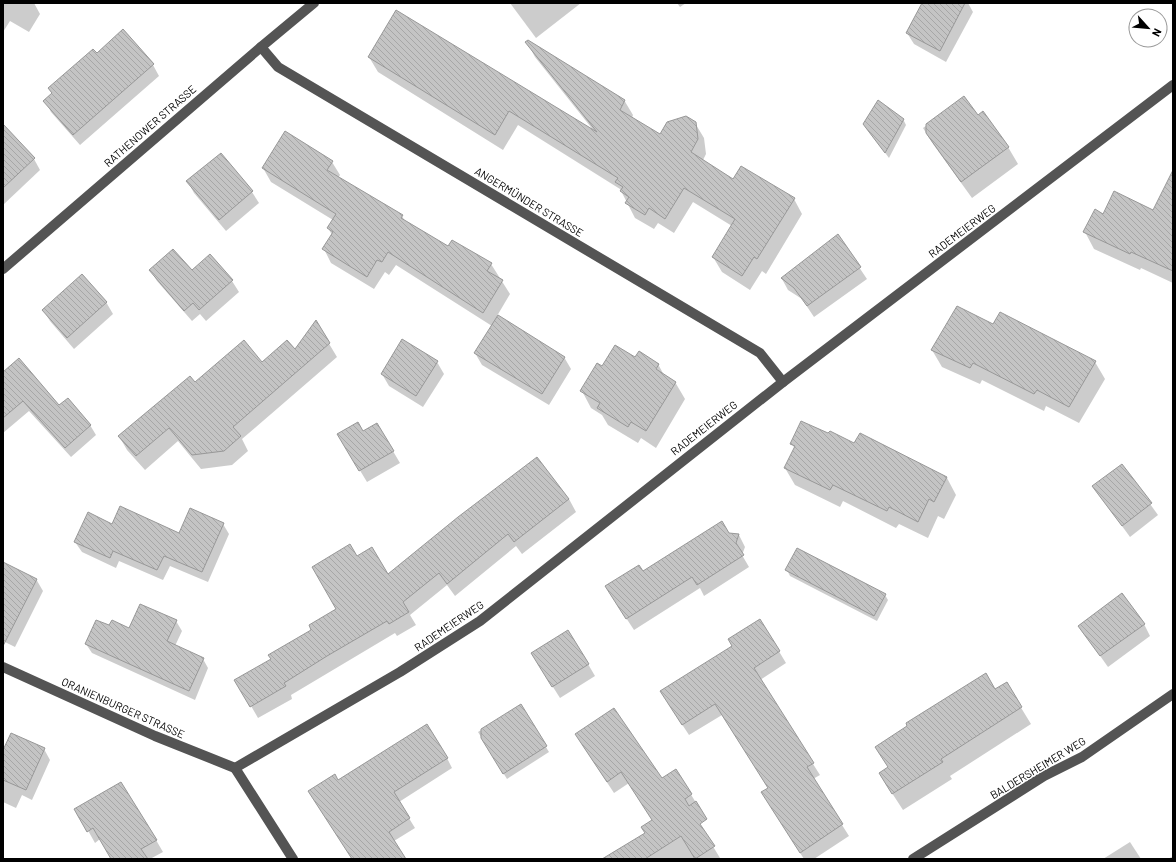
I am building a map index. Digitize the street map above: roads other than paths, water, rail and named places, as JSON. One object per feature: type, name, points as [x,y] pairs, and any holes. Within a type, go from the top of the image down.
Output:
[{"type":"street","name":"RATHENOWER STRASSE","points":[[3,269],[314,3]]},
{"type":"street","name":"ANGERMÜNDER STRASSE","points":[[261,47],[278,67],[760,353],[783,382]]},
{"type":"street","name":"RADEMEIERWEG","points":[[235,768],[400,672],[480,621],[783,382],[1173,85]]},
{"type":"street","name":"ORANIENBURGER STRASSE","points":[[3,667],[150,734],[235,768]]},
{"type":"street","name":"BALDERSHEIMER WEG","points":[[913,859],[1044,776],[1082,757],[1173,694]]},
{"type":"street","points":[[235,768],[293,859]]}]
